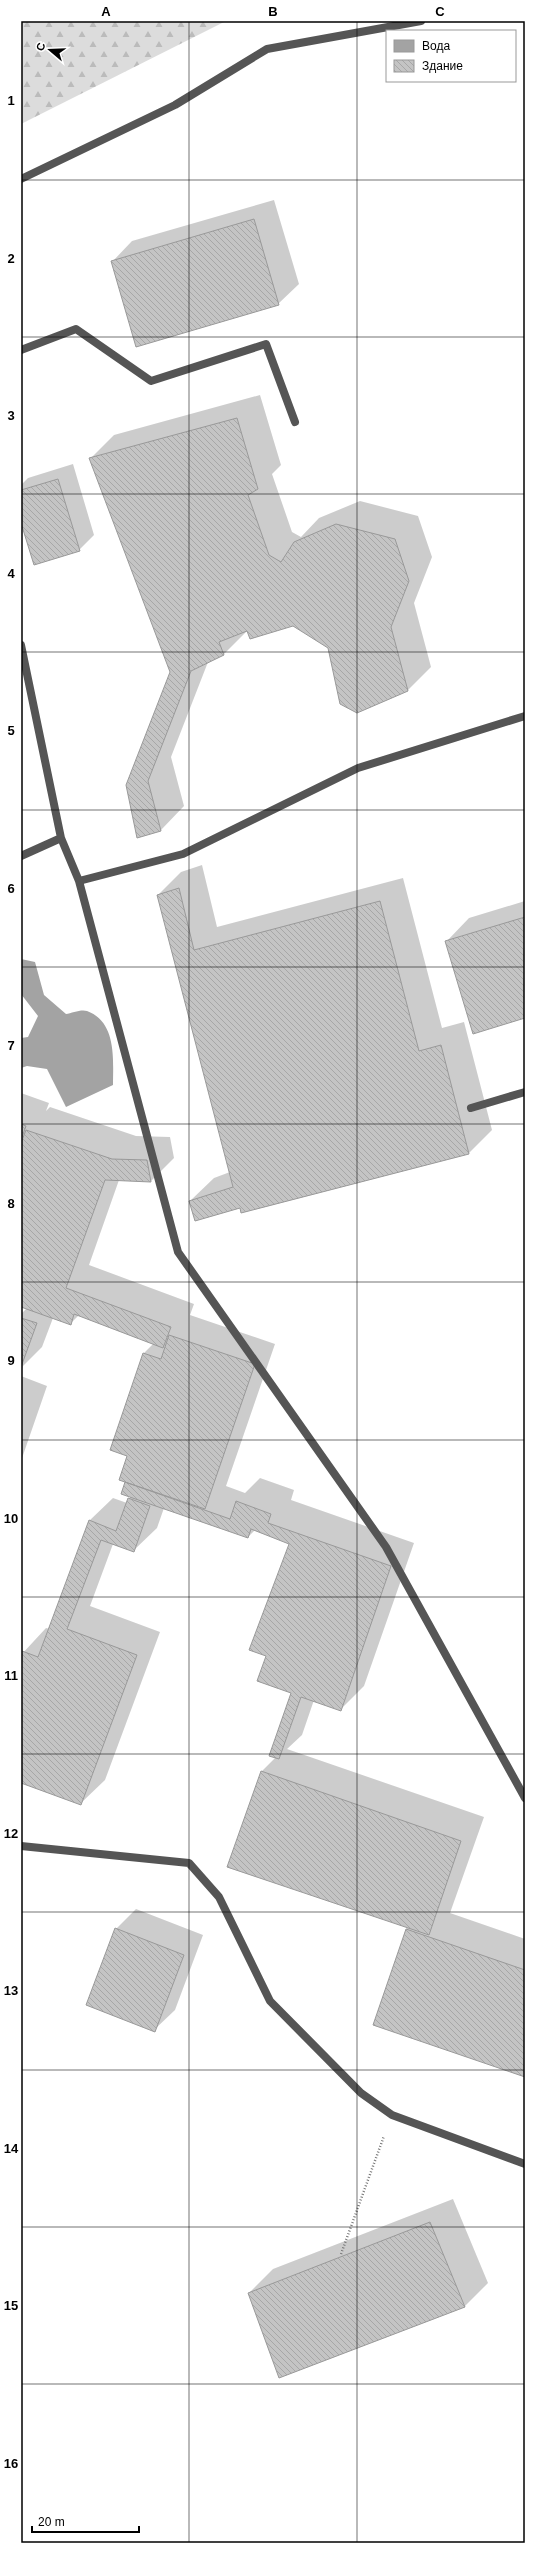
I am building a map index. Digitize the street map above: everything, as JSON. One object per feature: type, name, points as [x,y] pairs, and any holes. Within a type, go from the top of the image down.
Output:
[{"type":"lane","points":[[21,179],[175,105],[267,49],[421,21]]},
{"type":"lane","points":[[21,350],[76,329],[151,381],[266,344],[295,422]]},
{"type":"lane","points":[[21,645],[61,838],[79,880],[178,1252],[386,1547],[525,1798]]},
{"type":"lane","points":[[79,880],[183,854],[358,768],[525,716]]},
{"type":"lane","points":[[21,856],[61,838]]},
{"type":"lane","points":[[471,1108],[525,1092]]},
{"type":"lane","points":[[21,1846],[189,1863],[219,1896],[270,2001],[360,2093],[392,2115],[525,2164]]},
{"type":"path","points":[[341,2254],[392,2115]]},
{"type":"green space","points":[[21,21],[226,21],[21,124]]},
{"type":"water","points":[[21,959],[35,962],[44,995],[66,1014],[87,1011],[97,1016],[104,1024],[111,1043],[113,1054],[113,1085],[66,1107],[47,1069],[27,1066],[21,1068],[21,1038],[28,1037],[38,1016],[21,994]]},
{"type":"building","points":[[254,219],[279,305],[136,347],[111,261]]},
{"type":"building","points":[[237,418],[258,489],[248,495],[269,555],[281,562],[294,542],[336,524],[395,539],[409,581],[391,627],[408,691],[357,713],[340,704],[328,648],[293,626],[250,639],[247,631],[219,642],[224,655],[191,671],[148,781],[161,831],[137,838],[126,785],[170,672],[89,458]]},
{"type":"building","points":[[58,479],[80,551],[34,565],[21,523],[21,490]]},
{"type":"building","points":[[179,888],[194,950],[380,901],[419,1051],[441,1045],[469,1154],[241,1213],[240,1208],[195,1221],[189,1201],[233,1187],[157,895]]},
{"type":"building","points":[[525,917],[525,1018],[473,1034],[445,941]]},
{"type":"building","points":[[21,1124],[26,1126],[21,1140]]},
{"type":"building","points":[[26,1130],[112,1159],[147,1160],[151,1182],[105,1180],[66,1288],[171,1327],[163,1348],[74,1314],[71,1325],[21,1307],[21,1143]]},
{"type":"building","points":[[21,1318],[37,1323],[21,1367]]},
{"type":"building","points":[[169,1335],[255,1364],[205,1509],[119,1480],[127,1456],[110,1450],[143,1353],[161,1359]]},
{"type":"building","points":[[125,1482],[230,1519],[236,1501],[271,1514],[268,1523],[391,1566],[341,1711],[301,1697],[279,1759],[269,1756],[291,1693],[257,1681],[266,1656],[249,1650],[289,1544],[251,1529],[248,1538],[121,1494]]},
{"type":"building","points":[[128,1498],[150,1506],[134,1552],[101,1540],[67,1629],[137,1655],[81,1805],[21,1783],[21,1652],[22,1651],[38,1657],[89,1520],[116,1531]]},
{"type":"building","points":[[261,1771],[461,1841],[429,1935],[227,1867]]},
{"type":"building","points":[[115,1928],[184,1955],[155,2032],[86,2005]]},
{"type":"building","points":[[406,1929],[525,1970],[525,2077],[373,2025]]},
{"type":"building","points":[[430,2222],[465,2307],[279,2378],[248,2293]]}]
